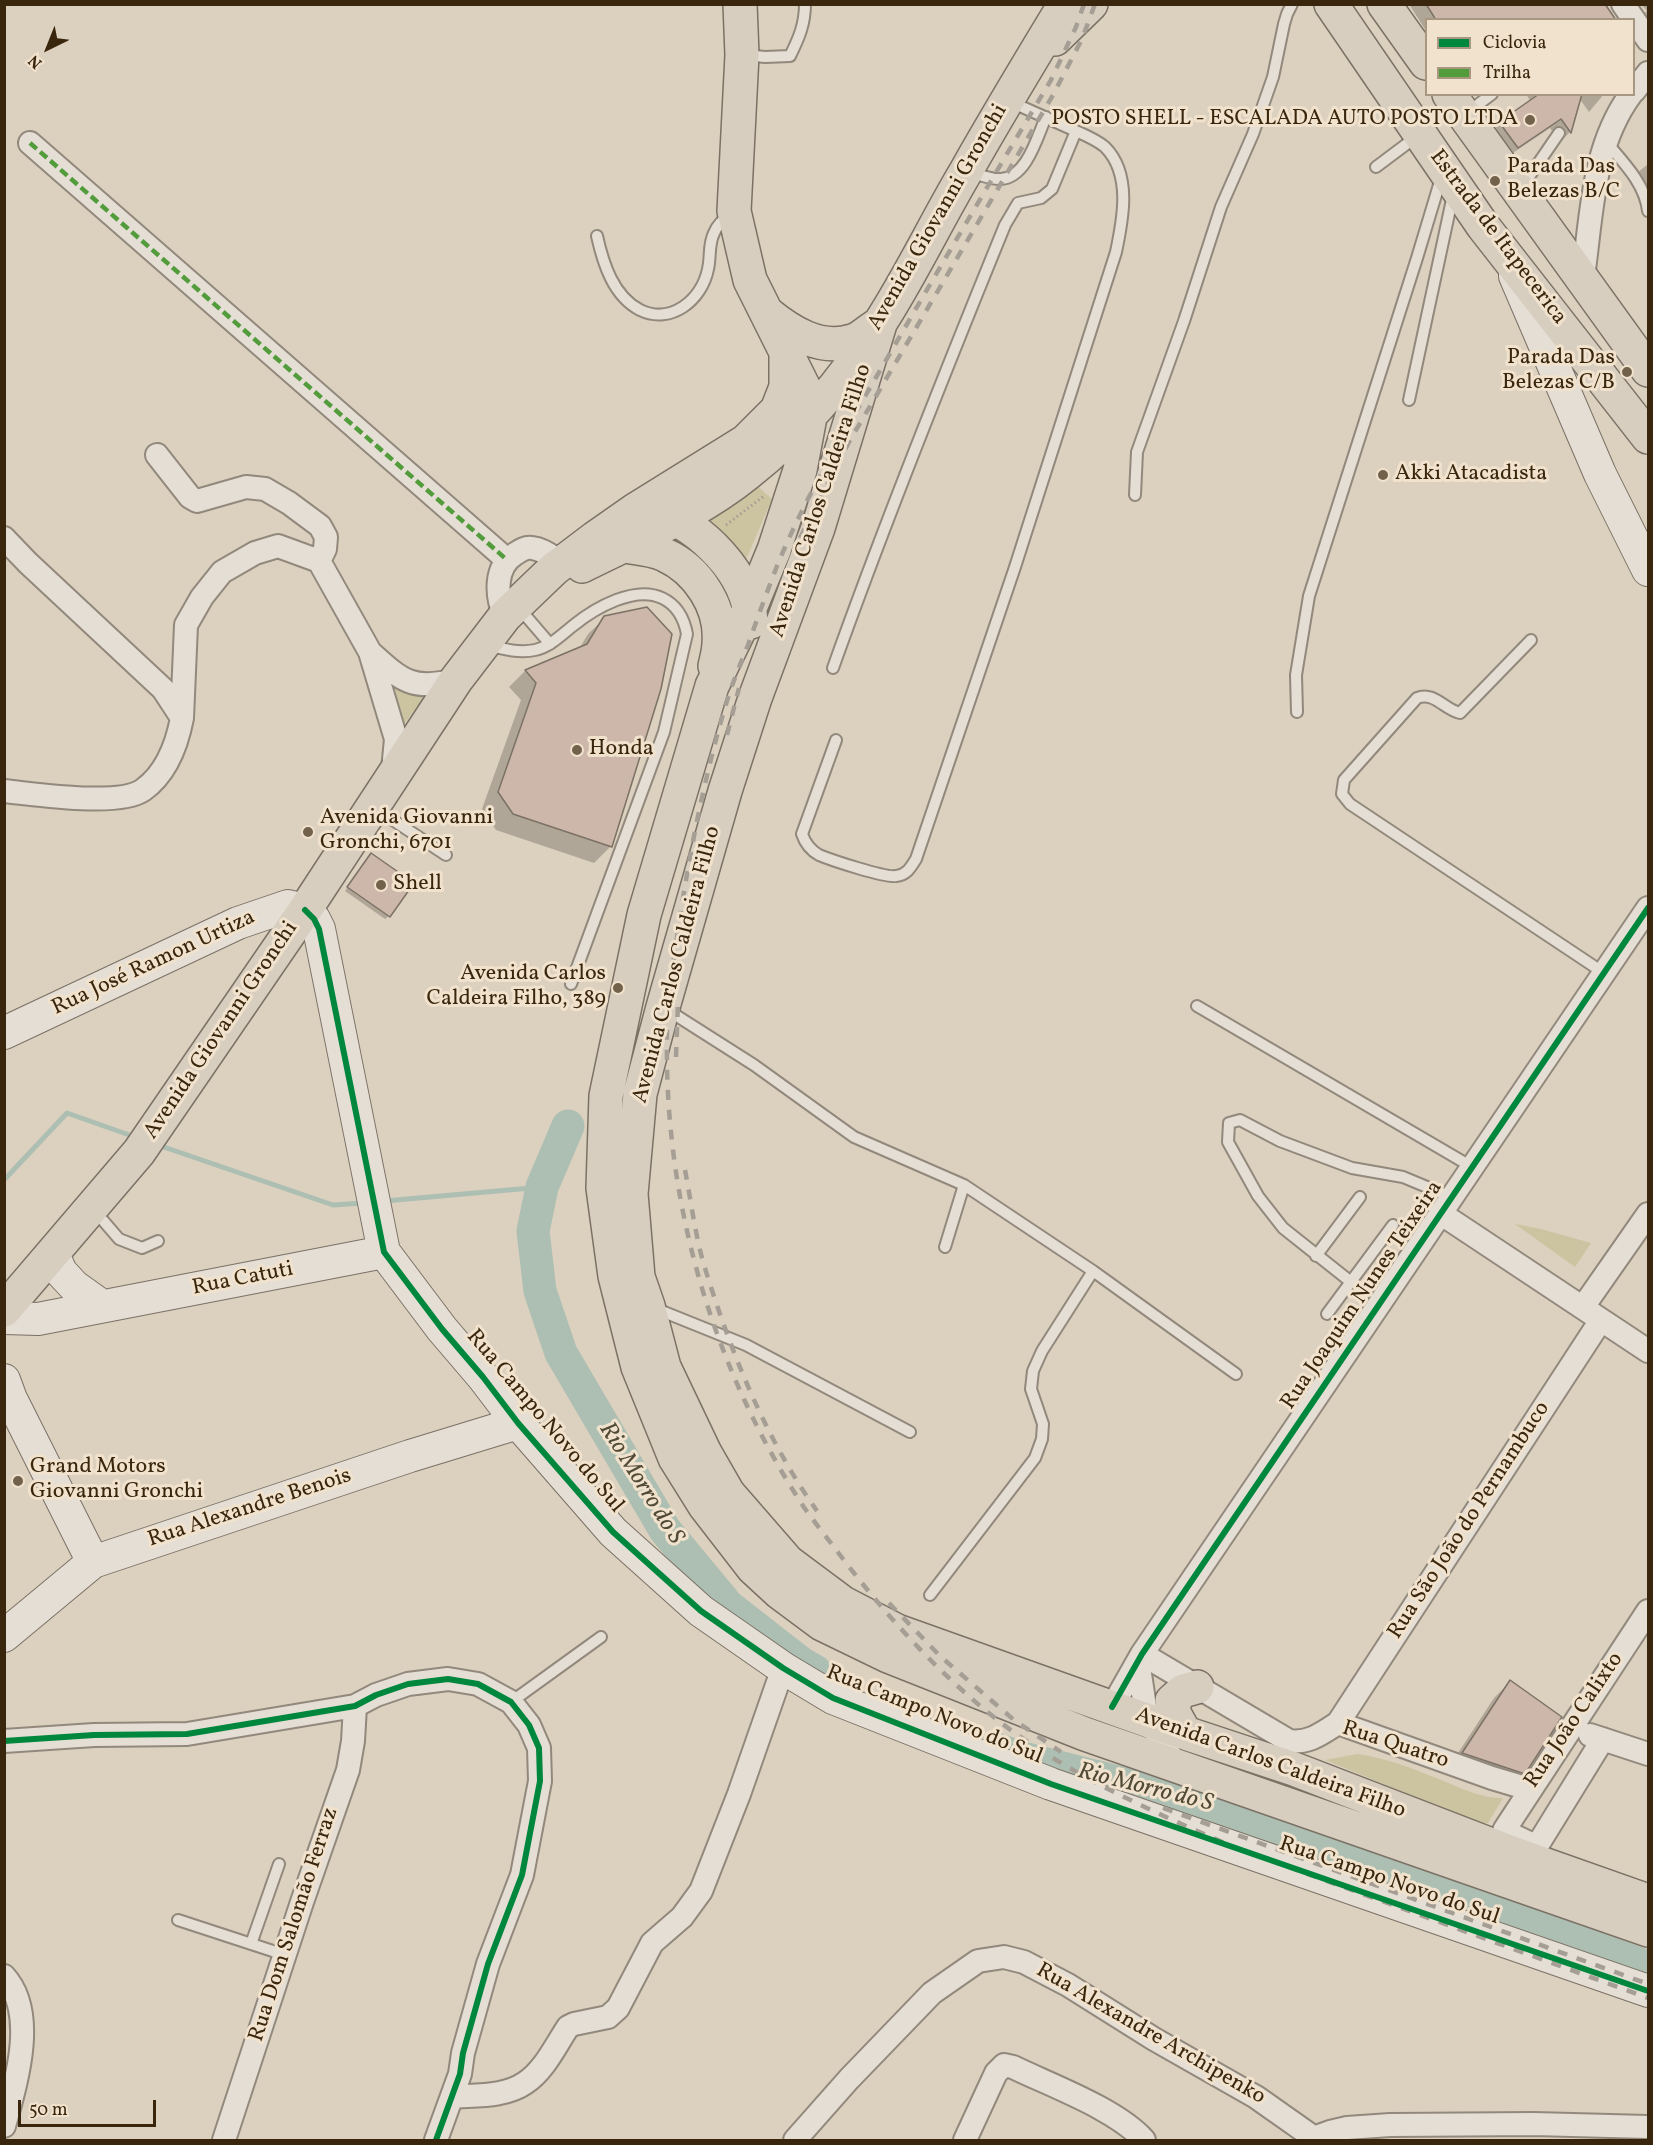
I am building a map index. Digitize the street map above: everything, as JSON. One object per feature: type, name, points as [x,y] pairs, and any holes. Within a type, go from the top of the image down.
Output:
[{"type":"main road","name":"Avenida Giovanni Gronchi","points":[[517,605],[557,578],[675,520],[709,500],[769,490],[810,417],[880,324],[966,171],[1065,4]]},
{"type":"main road","points":[[1029,63],[1091,4]]},
{"type":"main road","name":"Estrada de Itapecerica","points":[[1331,4],[1449,178],[1648,437]]},
{"type":"main road","points":[[1384,4],[1425,62]]},
{"type":"main road","points":[[737,8],[742,55],[734,212],[750,280],[807,394],[810,417]]},
{"type":"main road","name":"Estrada de Itapecerica","points":[[1457,105],[1648,370]]},
{"type":"main road","points":[[765,312],[781,325],[823,344],[854,341],[880,324]]},
{"type":"main road","name":"Avenida Carlos Caldeira Filho","points":[[880,324],[818,528],[755,698],[725,791],[640,1094],[631,1194],[638,1277],[664,1367],[705,1453],[728,1493],[788,1562],[843,1603],[897,1631],[1149,1721],[1294,1769],[1512,1853],[1648,1901]]},
{"type":"main road","name":"Avenida Giovanni Gronchi","points":[[4,1310],[139,1152],[305,910],[456,680],[485,643],[517,605],[561,562],[636,510],[746,441],[777,410],[786,387],[786,352]]},
{"type":"main road","name":"Avenida Carlos Caldeira Filho","points":[[810,417],[800,470],[769,490],[750,608],[712,686],[644,915],[606,1096],[603,1188],[615,1276],[638,1368],[675,1458],[705,1506],[753,1568],[779,1592],[822,1624],[888,1656],[1085,1734],[1648,1930]]},
{"type":"main road","points":[[636,510],[654,510],[699,534],[733,569],[750,608],[755,698]]},
{"type":"main road","points":[[624,546],[665,555],[684,567],[703,585],[717,618],[720,641],[712,686]]},
{"type":"main road","points":[[1185,1733],[1175,1715],[1172,1701],[1183,1691],[1197,1687]]},
{"type":"street","points":[[1623,4],[1633,18]]},
{"type":"street","points":[[1635,21],[1648,40]]},
{"type":"street","points":[[1635,89],[1648,73]]},
{"type":"street","points":[[1582,277],[1594,188],[1605,141],[1620,109],[1630,96]]},
{"type":"street","points":[[30,143],[506,559]]},
{"type":"street","points":[[1507,255],[1600,474],[1648,570]]},
{"type":"street","points":[[158,455],[190,497],[197,501],[246,488],[265,489],[289,503],[320,526],[326,537],[325,549],[319,561]]},
{"type":"street","points":[[4,538],[163,689],[182,718]]},
{"type":"street","points":[[4,791],[106,800],[142,791],[162,770],[178,740],[182,718],[186,625],[202,597],[222,572],[255,553],[278,546],[319,561],[370,652],[396,739],[393,775]]},
{"type":"street","points":[[517,605],[501,607],[498,586],[506,559],[526,548],[533,548],[543,550],[561,562]]},
{"type":"street","points":[[370,652],[394,674],[416,685],[439,684],[456,680]]},
{"type":"street","name":"Rua José Ramon Urtiza","points":[[4,1033],[238,923],[288,906],[305,910]]},
{"type":"street","name":"Rua Joaquim Nunes Teixeira","points":[[1112,1707],[1140,1658],[1648,908]]},
{"type":"street","name":"Rua Campo Novo do Sul","points":[[305,910],[314,919],[319,929],[384,1252],[442,1329],[518,1423],[613,1532],[701,1611],[783,1668],[833,1698],[1051,1784],[1648,1991]]},
{"type":"street","points":[[1445,1205],[1592,1314],[1648,1351]]},
{"type":"street","name":"Rua São João do Pernambuco","points":[[1338,1723],[1592,1314],[1648,1214]]},
{"type":"street","name":"Rua Catuti","points":[[4,1318],[38,1318],[384,1252]]},
{"type":"street","points":[[53,1254],[61,1272],[74,1286],[102,1306]]},
{"type":"street","points":[[7,1392],[93,1562]]},
{"type":"street","name":"Rua Alexandre Benois","points":[[4,1636],[93,1562],[410,1456],[518,1423]]},
{"type":"street","name":"Rua João Calixto","points":[[1603,1739],[1537,1846],[1504,1831],[1529,1789],[1647,1617]]},
{"type":"street","points":[[1140,1658],[1141,1689],[1149,1721],[1176,1765]]},
{"type":"street","name":"Rua Quatro","points":[[1140,1658],[1197,1687],[1289,1741],[1301,1743],[1312,1739],[1338,1723],[1529,1789]]},
{"type":"street","points":[[452,2097],[505,2092],[526,2083],[538,2072],[568,2027],[608,2017],[618,2008],[652,1943],[682,1917],[701,1891],[739,1794],[783,1668]]},
{"type":"street","points":[[5,1741],[94,1735],[187,1734],[355,1706],[376,1695],[408,1684],[448,1679],[478,1684],[511,1702],[529,1725],[539,1748],[540,1781],[522,1875],[488,1964],[452,2097],[436,2140]]},
{"type":"street","name":"Rua Dom Salomão Ferraz","points":[[224,2140],[348,1770],[353,1741],[355,1706]]},
{"type":"street","points":[[1570,1730],[1648,1754]]},
{"type":"street","points":[[1537,1846],[1648,1885]]},
{"type":"street","name":"Rua Alexandre Archipenko","points":[[795,2140],[849,2079],[932,1993],[978,1961],[1004,1957],[1024,1962],[1068,1985],[1256,2097],[1313,2140]]},
{"type":"street","points":[[4,1976],[16,1994],[22,2024],[21,2057],[4,2127]]},
{"type":"street","points":[[965,2140],[996,2073],[1004,2065],[1013,2067],[1113,2115],[1144,2140]]},
{"type":"street","points":[[1313,2140],[1330,2132],[1347,2128],[1390,2125],[1534,2124],[1648,2127]]},
{"type":"lane","points":[[742,55],[790,56],[805,21],[805,4]]},
{"type":"lane","points":[[1134,495],[1137,452],[1184,321],[1221,207],[1253,134],[1274,77],[1284,24],[1292,4]]},
{"type":"lane","points":[[1457,105],[1486,96]]},
{"type":"lane","points":[[836,740],[801,834],[805,844],[818,854],[869,870],[895,877],[907,873],[916,859],[1015,567],[1116,252],[1123,221],[1120,170],[1105,147],[1076,130],[1008,100]]},
{"type":"lane","points":[[966,171],[1000,179],[1012,176],[1019,171],[1027,159],[1046,117]]},
{"type":"lane","points":[[833,668],[896,498],[1005,225],[1018,203],[1041,198],[1052,189],[1076,130]]},
{"type":"lane","points":[[1519,191],[1559,133]]},
{"type":"lane","points":[[1376,167],[1420,134]]},
{"type":"lane","points":[[1605,141],[1633,173],[1648,204],[1648,211]]},
{"type":"lane","points":[[1409,400],[1436,284],[1449,178]]},
{"type":"lane","points":[[1297,712],[1296,675],[1309,596],[1417,258],[1449,178]]},
{"type":"lane","points":[[597,236],[604,265],[624,297],[636,308],[648,314],[670,314],[695,298],[709,267],[710,247],[714,232],[720,223],[734,212]]},
{"type":"lane","points":[[485,643],[511,651],[536,650],[550,644],[577,622],[631,594],[646,593],[670,602],[684,619],[687,634],[664,732],[572,984]]},
{"type":"lane","points":[[517,605],[550,644]]},
{"type":"lane","points":[[1531,640],[1460,712],[1454,712],[1431,697],[1423,695],[1417,698],[1344,780],[1342,794],[1350,804],[1604,973]]},
{"type":"lane","points":[[372,806],[446,855]]},
{"type":"lane","points":[[1197,1006],[1472,1167]]},
{"type":"lane","points":[[663,1007],[754,1065],[854,1137],[964,1185],[1093,1271],[1236,1374]]},
{"type":"lane","points":[[1351,1282],[1283,1228],[1258,1196],[1228,1142],[1229,1123],[1240,1120],[1280,1140],[1342,1164],[1403,1177],[1445,1205]]},
{"type":"lane","points":[[945,1247],[964,1185]]},
{"type":"lane","points":[[1316,1256],[1360,1197]]},
{"type":"lane","points":[[92,1208],[119,1239],[142,1248],[158,1241]]},
{"type":"lane","points":[[1327,1314],[1393,1226]]},
{"type":"lane","points":[[930,1595],[1035,1458],[1042,1439],[1043,1424],[1031,1389],[1033,1371],[1042,1351],[1093,1271]]},
{"type":"lane","points":[[648,1306],[746,1345],[910,1432]]},
{"type":"lane","points":[[511,1702],[601,1637]]},
{"type":"lane","points":[[251,1944],[279,1864]]},
{"type":"lane","points":[[178,1920],[285,1955]]},
{"type":"path","points":[[720,530],[769,490]]},
{"type":"shaded area","points":[[756,485],[772,499],[745,562],[705,523]]},
{"type":"shaded area","points":[[385,672],[428,693],[400,729]]},
{"type":"shaded area","points":[[1515,1224],[1541,1229],[1591,1243],[1575,1267]]},
{"type":"shaded area","points":[[1357,1754],[1402,1765],[1474,1793],[1503,1798],[1488,1823],[1481,1824],[1325,1760]]},
{"type":"building","points":[[1426,4],[1605,4],[1615,18],[1435,18]]},
{"type":"building","name":"POSTO SHELL - ESCALADA AUTO POSTO LTDA","points":[[1536,96],[1581,96],[1571,133],[1561,119],[1518,148],[1499,122]]},
{"type":"building","name":"Honda","points":[[647,607],[672,634],[661,689],[612,847],[513,814],[498,792],[536,683],[525,670],[587,644],[604,616]]},
{"type":"building","name":"Shell","points":[[371,853],[414,883],[390,917],[347,887]]},
{"type":"building","points":[[1510,1680],[1562,1717],[1525,1774],[1462,1753]]},
{"type":"waterway","points":[[4,1180],[67,1113],[135,1137]]},
{"type":"waterway","name":"Rio Morro do S","points":[[568,1126],[542,1187],[533,1231],[540,1291],[561,1353],[665,1530],[728,1606],[801,1663],[815,1671]]},
{"type":"waterway","points":[[158,1145],[333,1205],[363,1203]]},
{"type":"waterway","points":[[385,1201],[542,1187]]},
{"type":"waterway","name":"Rio Morro do S","points":[[994,1748],[1015,1756],[1224,1809],[1648,1967]]},
{"type":"railway","points":[[1084,4],[1076,27],[1051,80],[848,425],[803,509],[777,566],[726,704],[692,845],[672,970],[667,1023],[668,1096],[674,1157],[684,1216],[698,1275],[739,1389],[766,1443],[801,1503],[897,1625],[962,1690],[1008,1728],[1088,1778],[1231,1846],[1648,1998]]},
{"type":"railway","points":[[800,538],[849,442],[1053,95],[1082,39],[1095,4]]},
{"type":"railway","points":[[727,735],[739,688]]},
{"type":"railway","points":[[676,1057],[678,1003]]},
{"type":"railway","points":[[685,1170],[704,1265],[737,1361],[781,1454],[817,1511]]},
{"type":"railway","points":[[889,1603],[940,1656],[1014,1720],[1061,1752]]},
{"type":"railway","points":[[1163,1808],[1648,1984]]},
{"type":"marked path","points":[[30,143],[506,559]]},
{"type":"cycle path","points":[[1112,1707],[1142,1654],[1648,908]]},
{"type":"cycle path","points":[[305,910],[314,919],[319,929],[384,1252],[442,1329],[518,1423],[613,1532],[701,1611],[783,1668],[833,1698],[1051,1784],[1648,1991]]},
{"type":"cycle path","points":[[4,1741],[94,1735],[187,1734],[355,1706],[376,1695],[408,1684],[448,1679],[478,1684],[511,1702],[529,1725],[539,1748],[540,1781],[522,1875],[488,1964],[463,2053],[460,2074],[436,2140]]},
{"type":"place","name":"POSTO SHELL - ESCALADA AUTO POSTO LTDA","points":[[1530,120]]},
{"type":"place","name":"Parada Das Belezas B/C","points":[[1495,181]]},
{"type":"place","name":"Parada Das Belezas C/B","points":[[1627,372]]},
{"type":"place","name":"Akki Atacadista","points":[[1383,475]]},
{"type":"place","name":"Honda","points":[[577,750]]},
{"type":"place","name":"Avenida Giovanni Gronchi, 6701","points":[[308,832]]},
{"type":"place","name":"Shell","points":[[381,885]]},
{"type":"place","name":"Avenida Carlos Caldeira Filho, 389","points":[[618,988]]},
{"type":"place","name":"Grand Motors Giovanni Gronchi","points":[[18,1481]]}]
